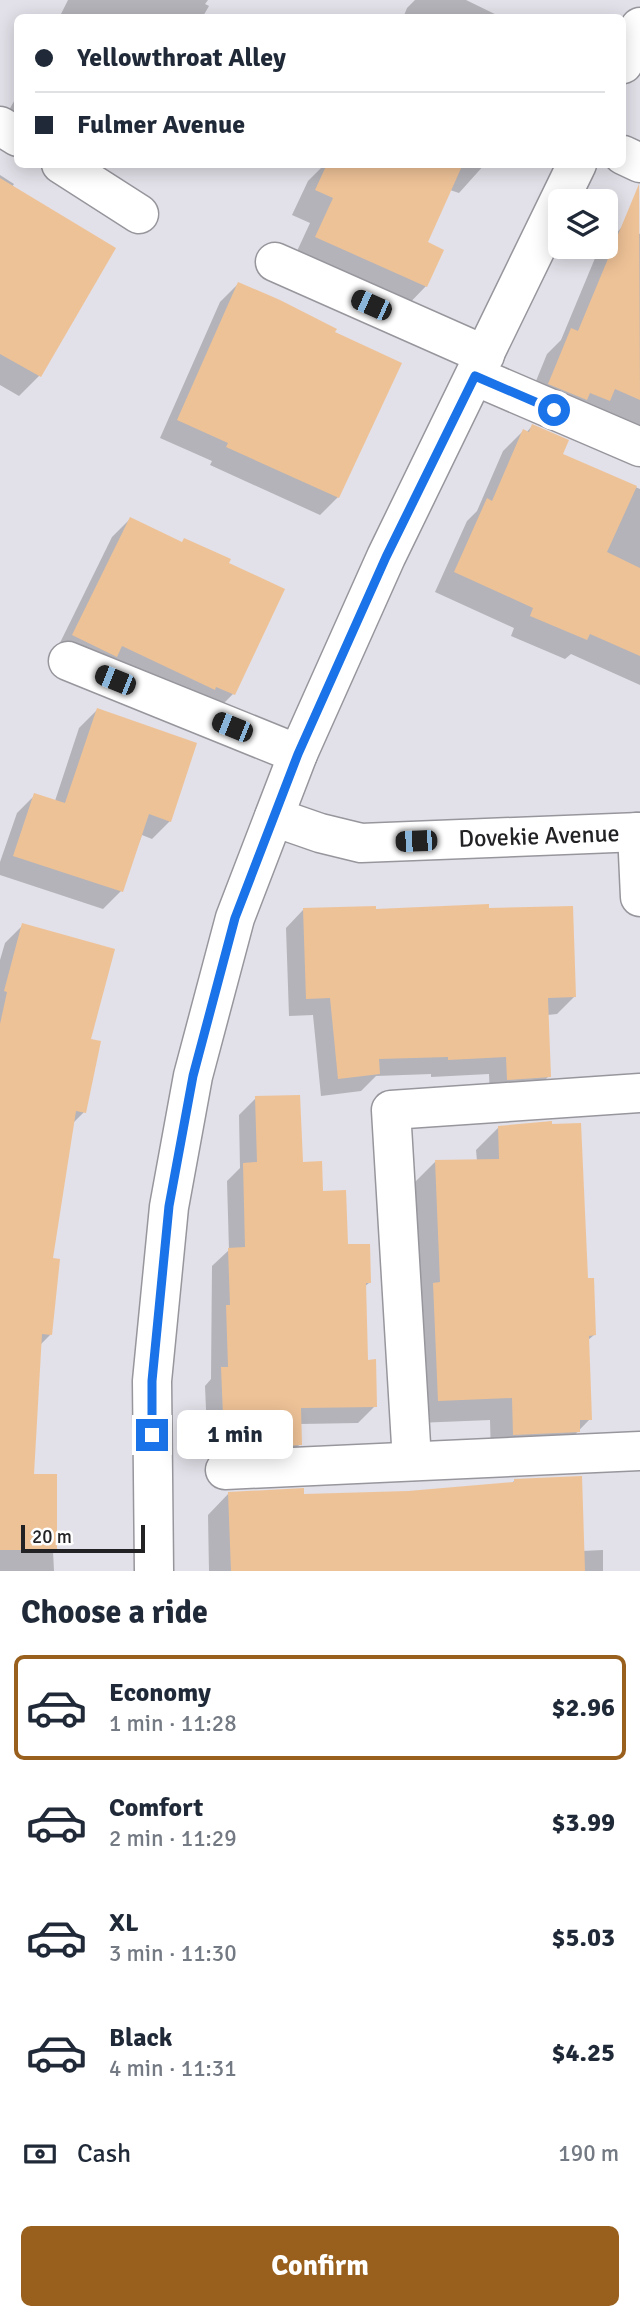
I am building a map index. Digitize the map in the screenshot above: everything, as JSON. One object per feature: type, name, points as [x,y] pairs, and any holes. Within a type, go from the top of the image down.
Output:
[{"type":"street","points":[[626,57],[640,27]]},
{"type":"street","points":[[67,168],[139,214]]},
{"type":"street","points":[[154,1571],[152,1381],[169,1206],[193,1076],[235,918],[298,754],[386,557],[575,168]]},
{"type":"street","points":[[275,262],[640,447]]},
{"type":"street","points":[[68,661],[298,754]]},
{"type":"street","name":"Dovekie Avenue","points":[[274,817],[320,833],[361,843],[638,832]]},
{"type":"street","points":[[638,832],[640,897]]},
{"type":"street","points":[[412,1461],[391,1110],[640,1093]]},
{"type":"street","points":[[225,1470],[640,1451]]},
{"type":"building","points":[[325,168],[461,168],[428,242],[444,250],[427,287],[315,237],[333,198],[315,190]]},
{"type":"building","points":[[0,178],[116,248],[41,377],[0,354]]},
{"type":"building","points":[[639,184],[640,400],[615,389],[610,401],[590,393],[587,400],[548,384],[571,328],[578,331],[608,259],[618,259],[618,235]]},
{"type":"building","points":[[238,282],[280,300],[337,329],[335,332],[402,363],[339,498],[226,447],[228,443],[177,420]]},
{"type":"building","points":[[532,424],[569,440],[563,454],[637,486],[607,552],[640,568],[640,656],[590,634],[587,640],[530,616],[533,608],[454,572],[487,498],[492,501],[523,429],[529,432]]},
{"type":"building","points":[[130,517],[182,542],[184,538],[231,559],[229,563],[285,589],[235,695],[216,687],[215,690],[122,646],[117,657],[72,635]]},
{"type":"building","points":[[97,708],[197,743],[171,822],[149,814],[123,892],[13,856],[34,793],[65,803]]},
{"type":"building","points":[[489,904],[489,908],[573,906],[576,997],[548,998],[551,1077],[507,1080],[506,1057],[448,1060],[448,1057],[379,1059],[380,1074],[338,1079],[330,998],[306,999],[303,908],[376,906],[376,909]]},
{"type":"building","points":[[22,923],[115,949],[91,1039],[101,1041],[86,1113],[76,1111],[53,1258],[60,1259],[52,1335],[42,1334],[34,1474],[57,1474],[57,1550],[0,1550],[0,1024],[7,992],[4,991]]},
{"type":"building","points":[[300,1095],[303,1162],[322,1161],[323,1191],[346,1190],[348,1244],[370,1244],[371,1283],[366,1283],[368,1360],[376,1359],[377,1407],[301,1408],[302,1445],[227,1448],[227,1439],[224,1440],[221,1367],[228,1367],[228,1248],[245,1247],[243,1163],[257,1162],[255,1096]]},
{"type":"building","points":[[552,1121],[552,1124],[581,1123],[588,1278],[594,1278],[596,1335],[589,1336],[592,1420],[580,1420],[580,1432],[513,1435],[512,1398],[438,1401],[433,1283],[440,1282],[435,1160],[499,1159],[498,1126]]},
{"type":"building","points":[[582,1476],[585,1571],[231,1571],[228,1492],[304,1488],[304,1494],[408,1491],[514,1482],[514,1479]]},
{"type":"route","points":[[152,1435],[152,1381],[169,1206],[193,1076],[235,918],[298,754],[386,557],[475,376],[554,410]]}]
